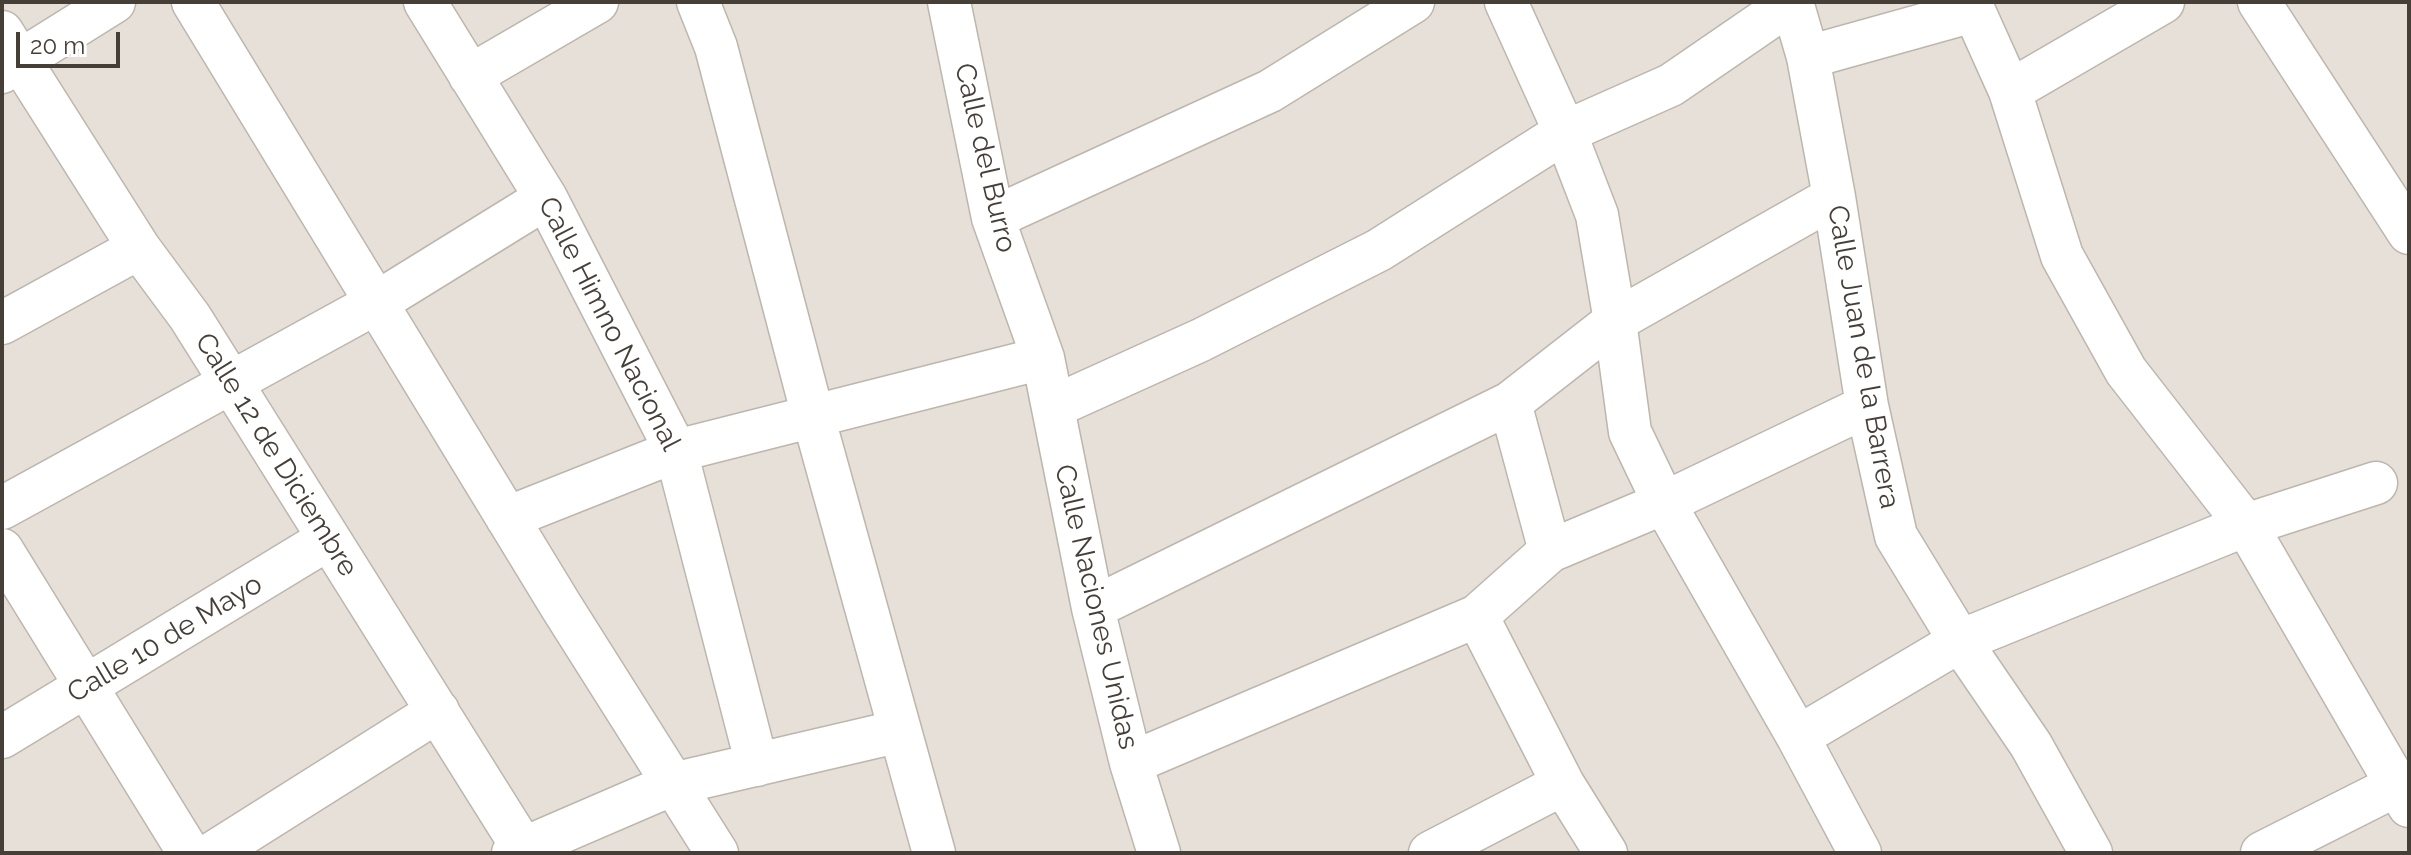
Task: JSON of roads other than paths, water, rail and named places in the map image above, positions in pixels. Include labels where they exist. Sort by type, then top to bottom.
[{"type":"street","points":[[8,55],[114,2]]},
{"type":"street","points":[[193,2],[507,518],[717,853]]},
{"type":"street","name":"Calle Himno Nacional","points":[[425,2],[546,198],[676,451],[757,765]]},
{"type":"street","points":[[470,76],[597,2]]},
{"type":"street","points":[[698,2],[716,47],[813,416],[934,853]]},
{"type":"street","points":[[993,218],[1270,91],[1413,2]]},
{"type":"street","points":[[1506,2],[1565,132],[1597,215],[1630,432],[1664,503],[1798,737],[1860,853]]},
{"type":"street","points":[[1053,407],[1201,340],[1379,250],[1565,132],[1671,85],[1792,2]]},
{"type":"street","name":"Calle Juan de la Barrera","points":[[1792,2],[1808,57],[1867,406],[1896,536],[1960,641],[2031,745],[2091,853]]},
{"type":"street","points":[[2010,91],[2163,2]]},
{"type":"street","points":[[2259,2],[2409,233]]},
{"type":"street","name":"Calle del Burro","points":[[959,6],[993,218],[1043,358]]},
{"type":"street","points":[[1808,57],[1971,6],[2010,91],[2062,256],[2126,371],[2246,525],[2403,795],[2262,853]]},
{"type":"street","name":"Calle 12 de Diciembre","points":[[8,55],[139,248],[190,317],[438,711],[521,851]]},
{"type":"street","points":[[1093,608],[1510,403],[1615,321],[1834,197]]},
{"type":"street","points":[[2,508],[376,303],[546,198]]},
{"type":"street","points":[[2,323],[139,248]]},
{"type":"street","points":[[507,518],[676,451],[1043,358]]},
{"type":"street","name":"Calle Naciones Unidas","points":[[1043,358],[1093,608],[1131,763],[1159,853]]},
{"type":"street","points":[[1510,403],[1550,551]]},
{"type":"street","points":[[1131,763],[1477,616],[1550,551],[1664,503],[1867,406]]},
{"type":"street","points":[[1798,737],[1960,641],[2246,525],[2376,483]]},
{"type":"street","name":"Calle 10 de Mayo","points":[[2,737],[88,688],[328,539]]},
{"type":"street","points":[[2,550],[189,853]]},
{"type":"street","points":[[1477,616],[1563,784],[1606,853]]},
{"type":"street","points":[[213,853],[438,711]]},
{"type":"street","points":[[521,851],[673,784],[900,731]]},
{"type":"street","points":[[1430,853],[1563,784]]}]
